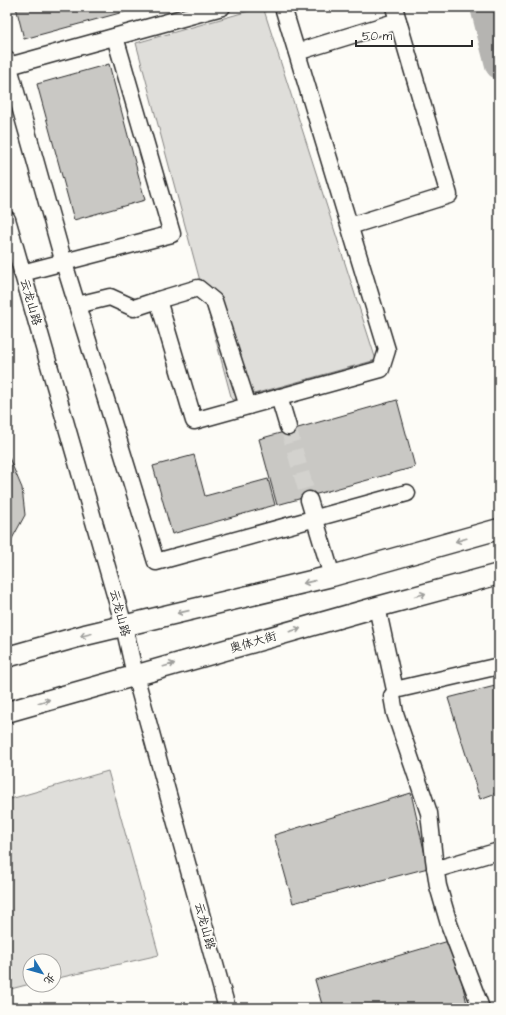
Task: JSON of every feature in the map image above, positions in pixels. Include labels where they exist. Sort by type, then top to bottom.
[{"type":"main road","points":[[7,657],[124,626],[332,576],[499,529]]},
{"type":"main road","name":"奥体大街","points":[[7,712],[499,574]]},
{"type":"street","points":[[222,7],[115,37],[8,63],[64,263],[156,562],[407,492]]},
{"type":"street","points":[[158,300],[194,421],[381,369],[387,350],[283,7]]},
{"type":"street","points":[[297,52],[396,14],[449,195],[350,226]]},
{"type":"street","points":[[22,273],[172,234],[115,37]]},
{"type":"street","name":"云龙山路","points":[[7,219],[124,626],[135,675],[227,1008]]},
{"type":"street","points":[[77,305],[110,297],[134,308],[198,288],[214,302],[248,406]]},
{"type":"street","points":[[279,397],[288,427]]},
{"type":"street","points":[[309,500],[332,576]]},
{"type":"street","points":[[377,607],[396,690],[499,666]]},
{"type":"street","points":[[392,696],[395,712],[429,813],[438,886],[449,924],[481,1008]]},
{"type":"street","points":[[435,868],[444,867],[499,851]]},
{"type":"shaded area","points":[[263,7],[376,360],[232,400],[136,43]]},
{"type":"shaded area","points":[[108,771],[159,955],[62,977],[62,953],[22,953],[22,986],[7,990],[7,800]]},
{"type":"building","points":[[16,7],[142,7],[24,39]]},
{"type":"building","points":[[109,64],[145,200],[74,220],[37,84]]},
{"type":"building","points":[[397,400],[415,467],[277,505],[259,439]]},
{"type":"building","points":[[7,453],[22,488],[25,515],[7,548]]},
{"type":"building","points":[[194,455],[205,496],[268,479],[275,505],[172,534],[153,466]]},
{"type":"building","points":[[499,685],[499,792],[480,799],[448,698]]},
{"type":"building","points":[[411,793],[428,868],[293,903],[274,835]]},
{"type":"building","points":[[452,940],[468,1008],[323,1008],[315,980]]},
{"type":"waterway","points":[[484,7],[499,65]]},
{"type":"tunnel","points":[[288,427],[309,500]]}]
